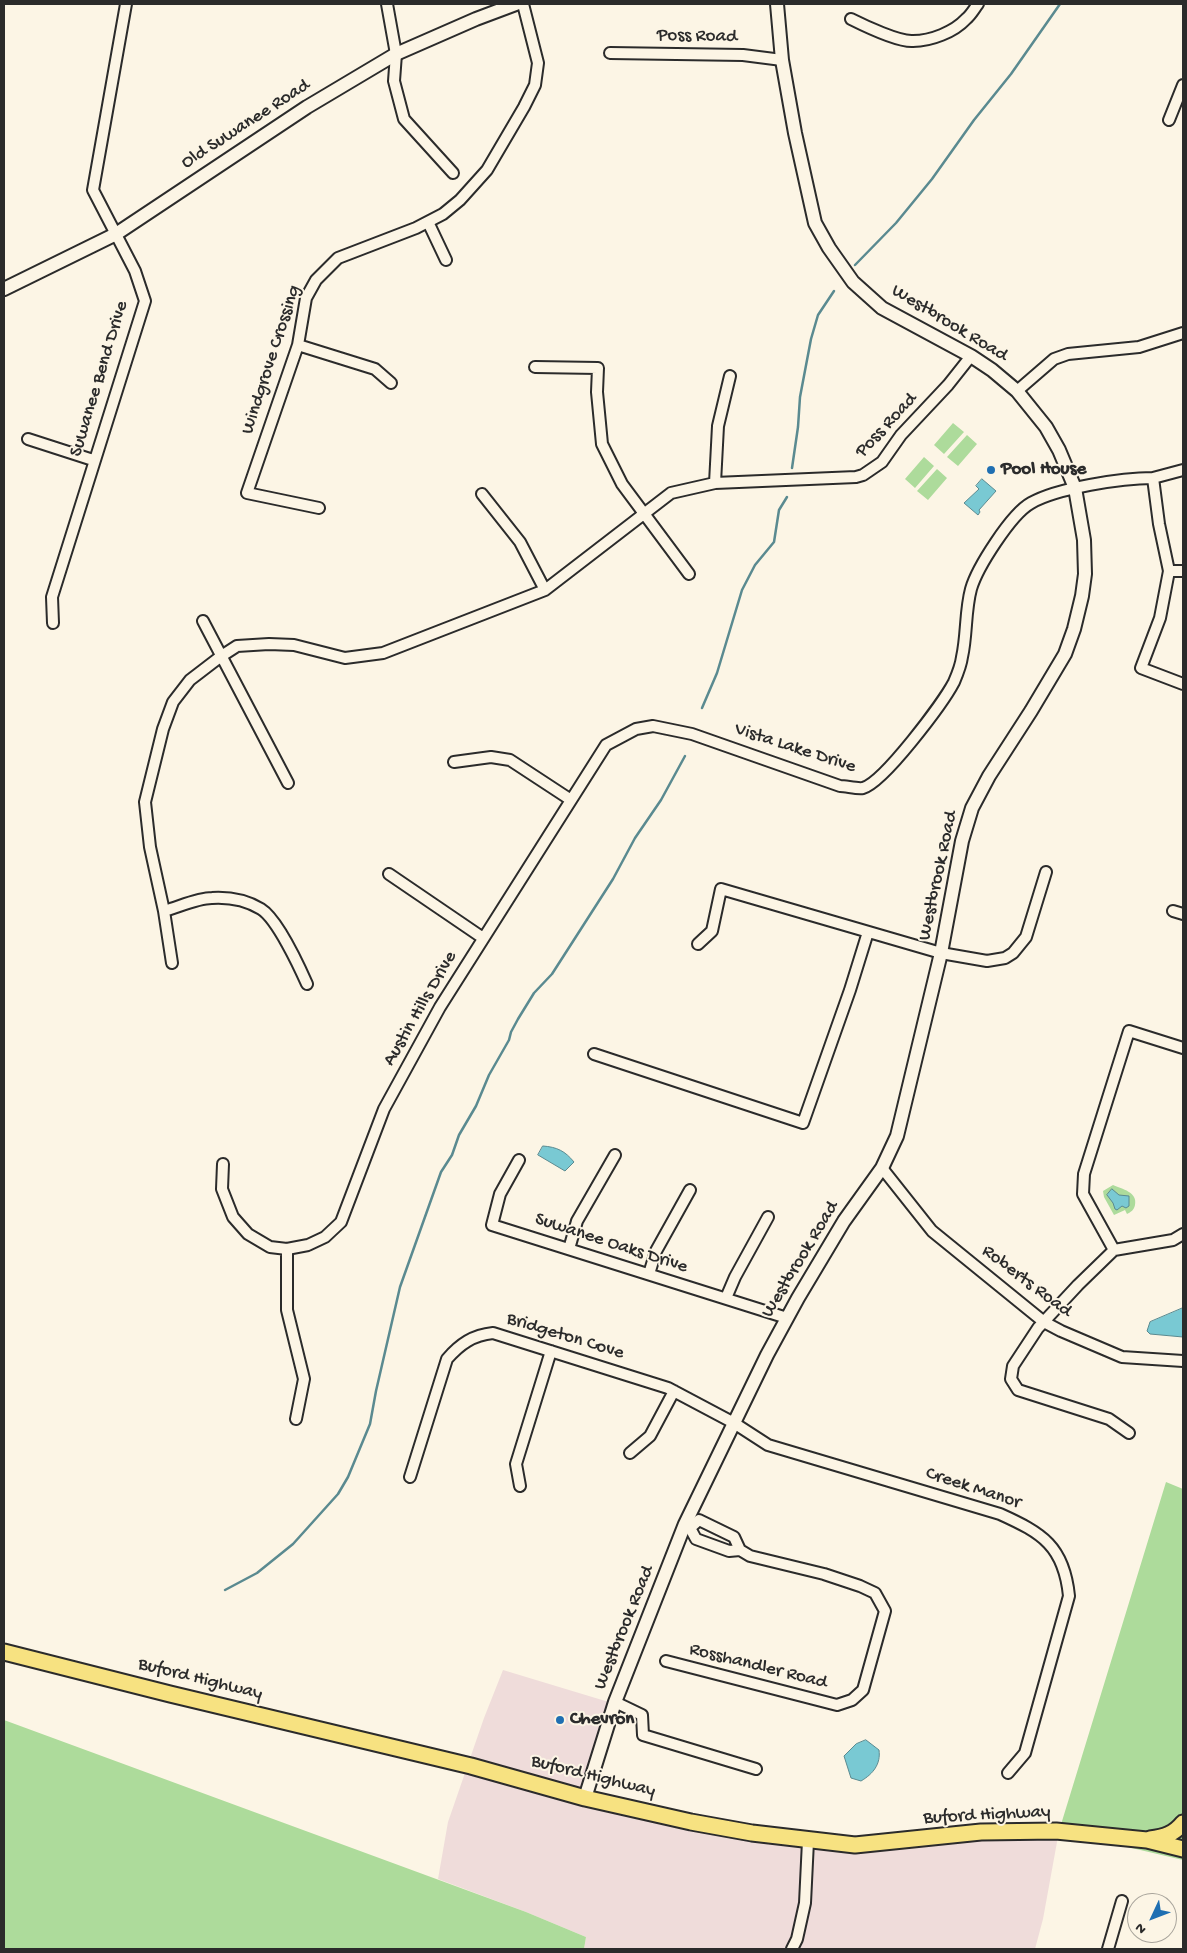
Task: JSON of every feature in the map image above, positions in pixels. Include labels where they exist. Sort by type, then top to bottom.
[{"type":"main road","name":"Buford Highway","points":[[4,1652],[461,1764],[585,1798],[691,1822],[752,1833],[855,1846],[981,1832],[1056,1831],[1147,1840],[1183,1849]]},
{"type":"main road","points":[[1147,1840],[1167,1836],[1175,1832],[1183,1822]]},
{"type":"street","name":"Suwanee Bend Drive","points":[[53,623],[52,597],[93,460],[145,301],[135,271],[93,190],[126,4]]},
{"type":"street","points":[[387,4],[396,54],[394,81],[404,118],[453,173]]},
{"type":"street","name":"Old Suwanee Road","points":[[4,290],[116,234],[307,107],[396,54],[476,19],[516,4]]},
{"type":"street","name":"Windgrove Crossing","points":[[319,508],[247,493],[298,345],[306,298],[316,280],[338,258],[416,228],[443,214],[460,200],[487,170],[535,85],[538,63],[524,4]]},
{"type":"street","name":"Westbrook Road","points":[[585,1798],[615,1702],[688,1526],[734,1424],[787,1318],[844,1221],[882,1168],[897,1136],[941,954],[962,841],[972,808],[989,776],[1065,654],[1074,629],[1085,574],[1084,540],[1075,488],[1059,450],[1046,427],[1017,391],[992,370],[971,356],[882,308],[853,282],[829,248],[815,223],[794,133],[782,60],[777,4]]},
{"type":"street","points":[[851,19],[873,30],[912,42],[950,31],[966,20],[978,4]]},
{"type":"street","name":"Poss Road","points":[[610,52],[743,55],[782,60]]},
{"type":"street","points":[[1169,120],[1183,85]]},
{"type":"street","points":[[428,222],[446,260]]},
{"type":"street","points":[[1017,391],[1054,359],[1068,354],[1140,347],[1183,333]]},
{"type":"street","points":[[298,345],[375,369],[391,383]]},
{"type":"street","name":"Poss Road","points":[[172,963],[164,911],[150,847],[145,802],[163,729],[173,702],[190,680],[220,657],[237,646],[269,644],[294,645],[345,658],[383,653],[545,590],[671,492],[716,483],[856,477],[863,475],[882,462],[901,435],[948,385],[971,356]]},
{"type":"street","points":[[535,367],[598,368],[597,392],[602,444],[622,484],[689,574]]},
{"type":"street","points":[[716,483],[718,426],[730,376]]},
{"type":"street","points":[[28,440],[93,460]]},
{"type":"street","name":"Vista Lake Drive","points":[[689,734],[840,786],[862,788],[884,773],[900,756],[954,683],[962,658],[971,589],[995,544],[1012,521],[1030,503],[1075,488],[1153,478],[1183,470]]},
{"type":"street","points":[[1153,478],[1159,524],[1169,570],[1160,618],[1141,668],[1183,684]]},
{"type":"street","points":[[482,494],[520,542],[545,590]]},
{"type":"street","points":[[1169,570],[1183,571]]},
{"type":"street","points":[[203,621],[220,657],[288,783]]},
{"type":"street","name":"Austin Hills Drive","points":[[223,1164],[222,1189],[232,1217],[248,1234],[270,1247],[287,1249],[308,1245],[325,1237],[341,1222],[384,1109],[440,1007],[606,745],[636,730],[653,726],[689,734]]},
{"type":"street","points":[[454,762],[491,757],[510,760],[571,800]]},
{"type":"street","points":[[698,944],[712,931],[721,889],[941,954],[987,961],[1004,958],[1014,953],[1026,937],[1046,872]]},
{"type":"street","points":[[389,874],[483,938]]},
{"type":"street","points":[[164,911],[210,898],[239,900],[262,910],[276,926],[299,965],[307,984]]},
{"type":"street","points":[[594,1054],[803,1123],[850,990],[868,932]]},
{"type":"street","points":[[1114,1250],[1083,1194],[1084,1174],[1129,1031],[1183,1048]]},
{"type":"street","points":[[569,1249],[578,1221],[615,1154]]},
{"type":"street","name":"Suwanee Oaks Drive","points":[[519,1160],[500,1194],[492,1225],[787,1318]]},
{"type":"street","name":"Roberts Road","points":[[882,1168],[932,1231],[1044,1322],[1122,1357],[1183,1361]]},
{"type":"street","points":[[649,1274],[656,1251],[690,1190]]},
{"type":"street","points":[[726,1298],[735,1277],[768,1217]]},
{"type":"street","points":[[1129,1434],[1109,1419],[1018,1390],[1011,1380],[1013,1366],[1044,1322],[1114,1250],[1173,1240],[1183,1234]]},
{"type":"street","points":[[287,1249],[287,1310],[304,1379],[296,1419]]},
{"type":"street","name":"Bridgeton Cove","points":[[410,1477],[448,1359],[456,1348],[481,1334],[493,1333],[674,1391],[734,1424]]},
{"type":"street","points":[[520,1486],[516,1464],[551,1351]]},
{"type":"street","points":[[630,1453],[650,1436],[674,1391]]},
{"type":"street","name":"Creek Manor","points":[[734,1424],[768,1445],[1000,1514],[1031,1528],[1049,1542],[1061,1562],[1067,1579],[1069,1596],[1025,1753],[1008,1773]]},
{"type":"street","name":"Rosshandler Road","points":[[666,1661],[837,1705],[852,1700],[864,1690],[884,1611],[876,1593],[824,1574],[750,1556],[740,1550],[734,1537],[699,1520],[688,1526],[696,1539],[729,1551],[740,1550]]},
{"type":"street","points":[[615,1702],[642,1715],[643,1736],[756,1769]]},
{"type":"street","points":[[792,1949],[805,1903],[808,1841]]},
{"type":"street","points":[[1108,1949],[1122,1901]]},
{"type":"shaded area","points":[[503,1670],[612,1703],[580,1800],[862,1850],[1059,1831],[1043,1919],[1035,1949],[584,1949],[586,1937],[438,1879],[448,1822],[484,1718]]},
{"type":"green space","points":[[953,423],[964,432],[944,454],[934,445]]},
{"type":"green space","points":[[967,435],[977,444],[958,466],[947,457]]},
{"type":"green space","points":[[924,457],[934,466],[915,488],[905,479]]},
{"type":"green space","points":[[937,469],[947,478],[928,500],[917,491]]},
{"type":"green space","points":[[1113,1185],[1132,1194],[1134,1197],[1135,1207],[1127,1214],[1125,1210],[1114,1215],[1104,1197],[1103,1191]]},
{"type":"green space","points":[[1166,1482],[1183,1489],[1183,1860],[1059,1831]]},
{"type":"green space","points":[[4,1720],[526,1912],[586,1937],[584,1949],[4,1949]]},
{"type":"water","points":[[982,479],[996,491],[979,510],[978,515],[964,503],[979,489],[976,486]]},
{"type":"water","points":[[543,1146],[560,1150],[574,1162],[565,1171],[538,1155]]},
{"type":"water","points":[[1112,1189],[1119,1195],[1129,1196],[1129,1206],[1115,1209],[1107,1195]]},
{"type":"water","points":[[1183,1308],[1183,1337],[1150,1334],[1147,1331],[1150,1322]]},
{"type":"water","points":[[866,1740],[879,1750],[879,1760],[869,1775],[861,1781],[851,1778],[844,1756],[856,1744]]},
{"type":"waterway","points":[[855,265],[896,223],[932,179],[974,120],[1011,74],[1060,4]]},
{"type":"waterway","points":[[792,468],[800,397],[811,339],[818,315],[834,291]]},
{"type":"waterway","points":[[702,708],[717,673],[742,590],[755,565],[774,542],[779,510],[787,497]]},
{"type":"waterway","points":[[225,1590],[257,1573],[293,1544],[338,1494],[348,1477],[370,1424],[400,1287],[441,1172],[452,1155],[459,1135],[476,1106],[489,1075],[509,1040],[518,1019],[534,993],[552,974],[613,879],[635,838],[661,800],[685,756]]},
{"type":"place","name":"Pool House","points":[[991,470]]},
{"type":"place","name":"Chevron","points":[[560,1720]]}]
